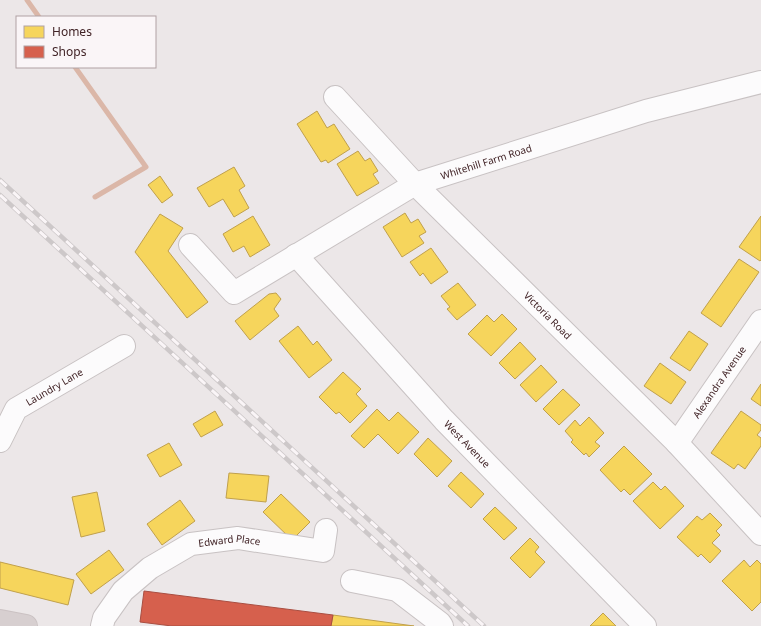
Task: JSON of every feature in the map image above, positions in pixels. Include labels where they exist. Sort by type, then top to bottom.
[{"type":"main road","points":[[0,621],[26,626]]},
{"type":"street","name":"Whitehill Farm Road","points":[[190,245],[234,293],[415,184],[646,112],[761,82]]},
{"type":"street","name":"Victoria Road","points":[[336,97],[415,184],[677,443],[761,534]]},
{"type":"street","name":"West Avenue","points":[[296,255],[444,420],[645,626]]},
{"type":"street","name":"Alexandra Avenue","points":[[677,443],[761,321]]},
{"type":"street","name":"Laundry Lane","points":[[0,441],[16,409],[124,346]]},
{"type":"street","name":"Edward Place","points":[[102,626],[104,618],[123,591],[150,568],[191,544],[238,538],[323,551],[326,530]]},
{"type":"street","points":[[352,581],[397,590],[440,622],[442,626]]},
{"type":"building: Homes","points":[[317,111],[327,128],[334,124],[350,149],[328,163],[326,160],[321,162],[297,124]]},
{"type":"building: Homes","points":[[358,151],[365,161],[370,158],[378,171],[373,174],[379,183],[357,196],[337,164]]},
{"type":"building: Homes","points":[[234,167],[245,186],[239,190],[249,208],[234,217],[223,199],[209,207],[197,188]]},
{"type":"building: Homes","points":[[160,176],[173,195],[162,203],[148,185]]},
{"type":"building: Homes","points":[[405,213],[411,223],[418,219],[426,232],[419,236],[424,243],[402,257],[383,227]]},
{"type":"building: Homes","points":[[160,214],[183,228],[168,251],[208,302],[187,318],[135,252]]},
{"type":"building: Homes","points":[[253,216],[270,245],[250,257],[244,246],[233,252],[223,234]]},
{"type":"building: Homes","points":[[761,216],[761,260],[760,261],[739,247]]},
{"type":"building: Homes","points":[[431,248],[448,272],[431,284],[423,273],[420,276],[410,262]]},
{"type":"building: Homes","points":[[739,259],[759,272],[721,327],[701,313]]},
{"type":"building: Homes","points":[[458,283],[476,305],[457,320],[447,309],[450,307],[441,296]]},
{"type":"building: Homes","points":[[276,293],[281,299],[274,309],[279,316],[250,340],[235,321],[269,294]]},
{"type":"building: Homes","points":[[502,314],[517,329],[491,356],[468,334],[487,315],[494,322]]},
{"type":"building: Homes","points":[[298,326],[313,345],[317,341],[332,360],[309,378],[279,341]]},
{"type":"building: Homes","points":[[689,331],[708,344],[690,371],[670,358]]},
{"type":"building: Homes","points":[[520,342],[536,359],[515,379],[499,363]]},
{"type":"building: Homes","points":[[660,363],[686,382],[671,404],[644,386]]},
{"type":"building: Homes","points":[[541,365],[557,382],[536,402],[520,385]]},
{"type":"building: Homes","points":[[343,372],[361,389],[356,394],[367,406],[350,423],[339,412],[336,414],[319,397]]},
{"type":"building: Homes","points":[[761,384],[761,406],[751,399]]},
{"type":"building: Homes","points":[[563,389],[580,405],[559,425],[543,409]]},
{"type":"building: Homes","points":[[377,409],[389,421],[398,412],[419,432],[398,454],[378,434],[364,448],[351,436]]},
{"type":"building: Homes","points":[[215,411],[223,425],[201,437],[193,424]]},
{"type":"building: Homes","points":[[741,411],[761,425],[761,430],[757,435],[761,438],[761,446],[745,469],[738,464],[734,469],[711,453]]},
{"type":"building: Homes","points":[[589,417],[604,433],[595,442],[600,446],[589,457],[586,453],[584,455],[571,442],[573,440],[565,431],[575,420],[580,426]]},
{"type":"building: Homes","points":[[428,438],[452,461],[437,477],[414,454]]},
{"type":"building: Homes","points":[[169,443],[182,465],[160,477],[147,455]]},
{"type":"building: Homes","points":[[624,446],[652,474],[630,495],[624,489],[621,492],[600,470]]},
{"type":"building: Homes","points":[[461,472],[484,494],[471,508],[448,486]]},
{"type":"building: Homes","points":[[229,473],[269,476],[266,502],[226,498]]},
{"type":"building: Homes","points":[[653,482],[661,490],[665,486],[684,506],[660,529],[633,501]]},
{"type":"building: Homes","points":[[97,492],[105,531],[81,537],[72,497]]},
{"type":"building: Homes","points":[[281,494],[310,522],[292,540],[263,512]]},
{"type":"building: Homes","points":[[180,500],[195,521],[162,545],[147,524]]},
{"type":"building: Homes","points":[[495,507],[517,528],[504,540],[483,519]]},
{"type":"building: Homes","points":[[710,513],[722,525],[716,531],[720,535],[712,543],[721,551],[710,563],[701,554],[698,557],[677,537],[697,516],[702,520]]},
{"type":"building: Homes","points":[[530,538],[539,547],[535,552],[545,562],[530,578],[510,558]]},
{"type":"building: Homes","points":[[109,550],[124,570],[91,594],[76,574]]},
{"type":"building: Homes","points":[[744,560],[750,567],[757,560],[761,564],[761,602],[752,611],[722,581]]},
{"type":"building: Homes","points":[[0,562],[74,580],[68,605],[0,588]]},
{"type":"building: Homes","points":[[603,613],[616,626],[590,626]]},
{"type":"building: Homes","points":[[333,615],[414,626],[331,626]]},
{"type":"building: Shops","points":[[144,591],[333,615],[331,626],[172,626],[140,622]]},
{"type":"waterway","points":[[27,0],[38,16]]},
{"type":"waterway","points":[[76,68],[146,167],[95,197]]},
{"type":"railway","points":[[0,180],[484,626]]},
{"type":"railway","points":[[0,195],[468,626]]}]
